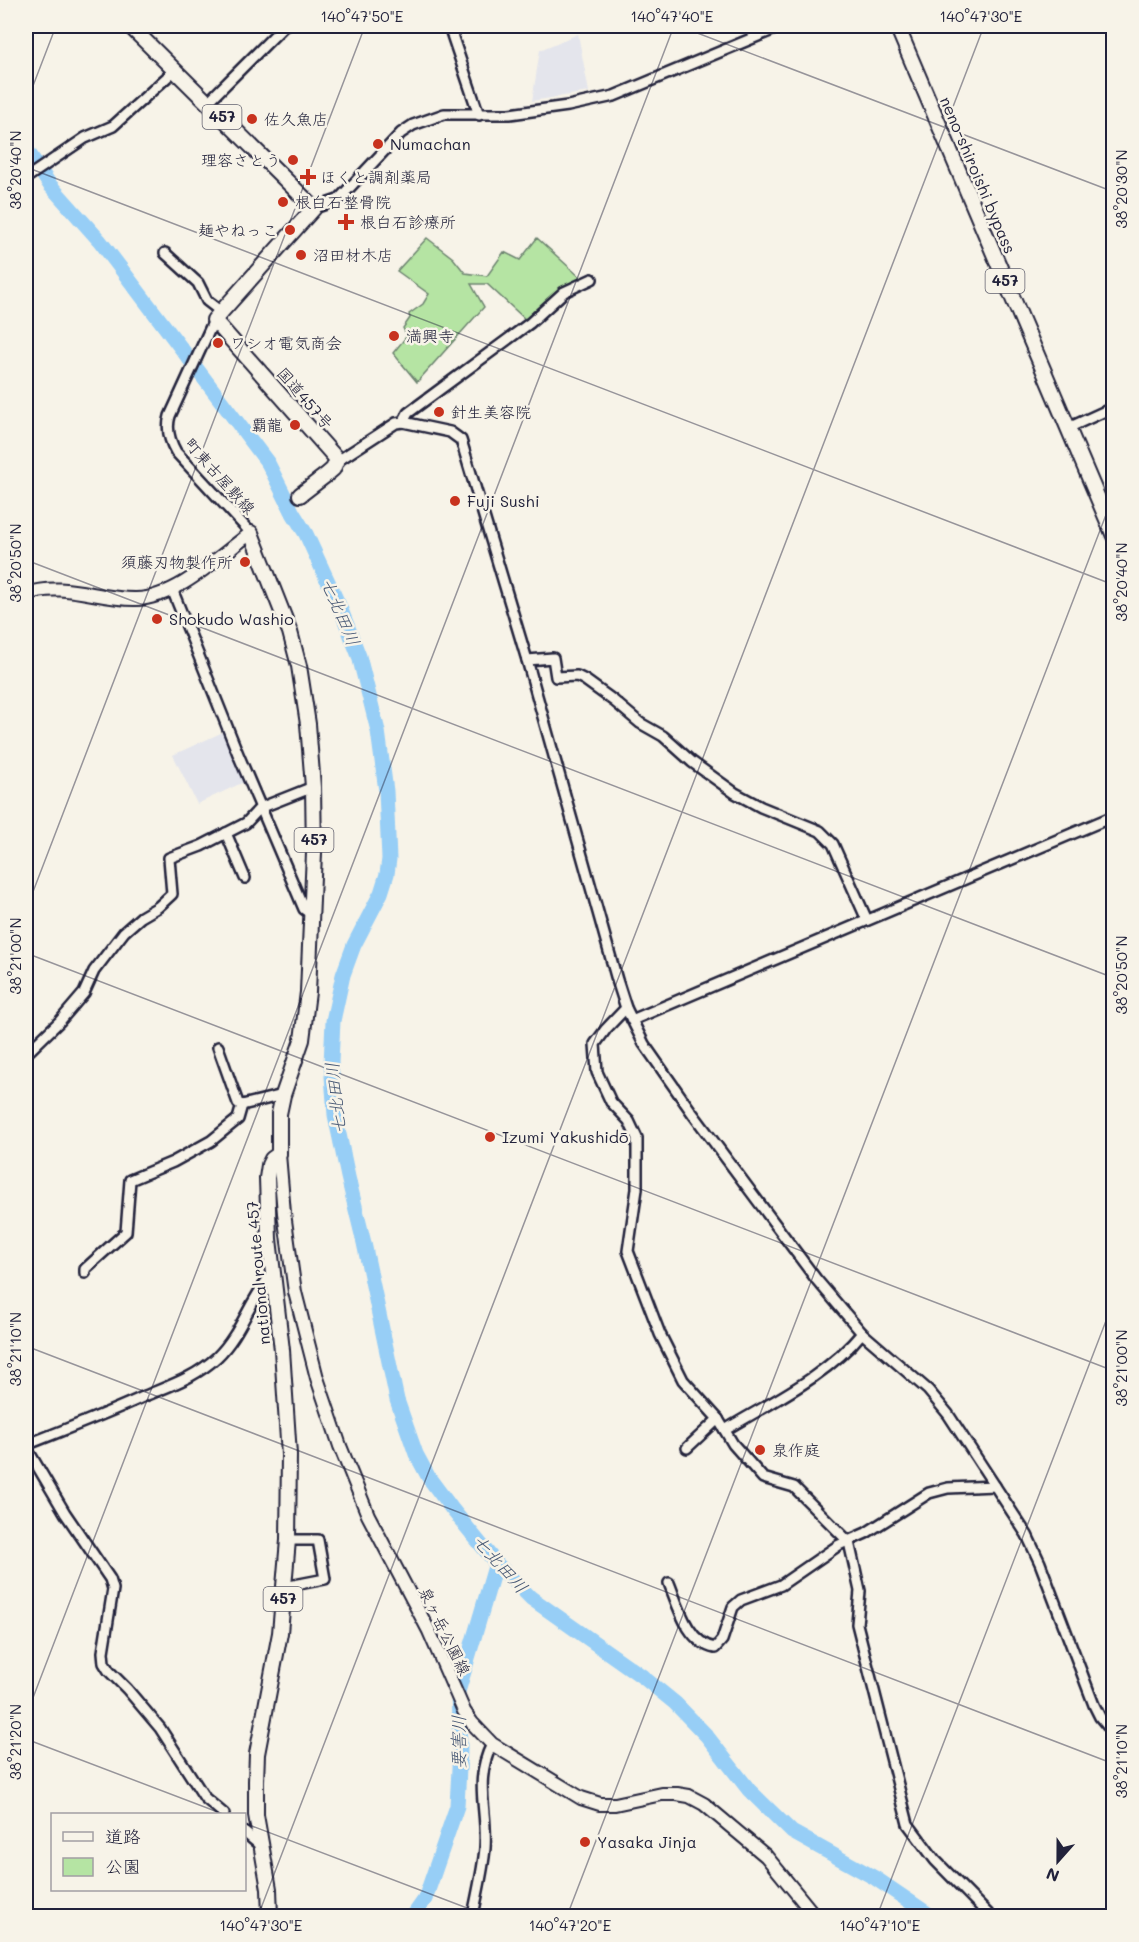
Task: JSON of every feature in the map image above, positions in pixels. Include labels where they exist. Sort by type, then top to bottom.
[{"type":"highway","name":"457","points":[[130,26],[314,208]]},
{"type":"highway","name":"neno-shiroishi bypass","points":[[897,26],[1113,536]]},
{"type":"highway","points":[[217,316],[314,208]]},
{"type":"highway","name":"国道457号","points":[[217,316],[335,457],[336,462]]},
{"type":"highway","points":[[300,495],[326,476],[336,462]]},
{"type":"highway","name":"national route 457","points":[[251,533],[290,632],[299,666],[308,724],[313,787],[314,853],[308,992],[302,1040],[283,1095],[279,1114],[279,1154],[272,1159],[269,1165],[267,1179],[269,1239],[282,1350],[289,1455],[288,1540],[280,1633],[257,1754],[256,1815],[269,1889],[270,1917]]},
{"type":"main road","points":[[26,594],[43,590],[71,589],[123,598],[138,599],[155,596],[172,589],[251,533]]},
{"type":"main road","name":"泉ヶ岳公園線","points":[[279,1154],[284,1213],[295,1292],[317,1378],[340,1446],[368,1515],[429,1631],[464,1711],[472,1723],[492,1744],[580,1798],[600,1804],[615,1804],[662,1794],[677,1794],[689,1796],[704,1804],[766,1856],[815,1917]]},
{"type":"street","points":[[207,103],[284,26]]},
{"type":"street","points":[[449,26],[479,115]]},
{"type":"street","points":[[314,208],[338,200],[401,133],[413,125],[444,114],[510,114],[568,106],[614,96],[782,26]]},
{"type":"street","points":[[26,178],[84,138],[113,126],[175,70]]},
{"type":"street","points":[[165,253],[198,283],[217,316]]},
{"type":"street","points":[[402,422],[408,412],[523,328],[564,292],[592,279]]},
{"type":"street","name":"町東古屋敷線","points":[[217,316],[200,348],[168,422],[172,446],[251,533]]},
{"type":"street","points":[[1068,428],[1113,407]]},
{"type":"street","points":[[336,462],[396,423],[402,422],[450,432],[461,440],[527,660],[565,801],[626,1008],[644,1044],[693,1114],[816,1279],[862,1333],[912,1376],[941,1405],[1027,1535],[1040,1563],[1094,1705],[1113,1734]]},
{"type":"street","points":[[172,589],[260,808],[304,909],[310,914]]},
{"type":"street","points":[[527,660],[553,658],[556,677],[577,676],[585,680],[640,723],[663,736],[692,762],[735,793],[755,804],[820,831],[833,844],[867,920]]},
{"type":"street","points":[[26,1054],[60,1021],[84,993],[94,970],[124,932],[172,894],[169,858],[246,824],[260,808],[313,787]]},
{"type":"street","points":[[632,1020],[1113,816]]},
{"type":"street","points":[[226,833],[245,878]]},
{"type":"street","points":[[626,1008],[606,1029],[596,1044],[597,1072],[611,1102],[629,1122],[637,1138],[637,1189],[628,1251],[660,1334],[683,1380],[718,1419],[733,1444],[763,1478],[794,1486],[849,1542],[860,1591],[857,1624],[908,1824],[935,1860],[990,1917]]},
{"type":"street","points":[[218,1047],[238,1103],[242,1105]]},
{"type":"street","points":[[242,1105],[283,1095]]},
{"type":"street","points":[[85,1273],[85,1269],[126,1232],[130,1180],[172,1162],[211,1141],[238,1119],[242,1105]]},
{"type":"street","points":[[222,1813],[205,1798],[160,1728],[104,1663],[103,1652],[113,1589],[110,1579],[65,1513],[26,1446],[167,1389],[198,1373],[218,1356],[232,1338],[261,1286],[273,1273]]},
{"type":"street","points":[[725,1430],[830,1366],[849,1349],[862,1333]]},
{"type":"street","points":[[687,1448],[718,1419]]},
{"type":"street","points":[[669,1583],[689,1629],[701,1643],[715,1648],[722,1640],[733,1607],[738,1602],[781,1585],[839,1545],[866,1533],[929,1493],[948,1488],[995,1486]]},
{"type":"street","points":[[284,1587],[325,1580],[318,1540],[288,1540]]},
{"type":"street","points":[[473,1917],[485,1846],[481,1772],[492,1744]]},
{"type":"street","points":[[246,1834],[261,1846]]},
{"type":"shaded area","points":[[578,34],[589,92],[532,101],[540,50]]},
{"type":"shaded area","points":[[223,732],[246,781],[197,804],[173,755]]},
{"type":"green space","points":[[427,238],[453,258],[465,273],[487,276],[504,252],[520,260],[537,238],[581,278],[558,291],[526,320],[487,284],[471,284],[484,307],[417,382],[393,353],[407,336],[403,328],[410,318],[409,314],[423,304],[429,294],[397,271]]},
{"type":"waterway","name":"七北田川","points":[[26,149],[50,185],[100,241],[268,463],[306,534],[341,610],[359,656],[378,731],[386,791],[389,859],[381,893],[354,945],[343,975],[333,1021],[331,1063],[335,1115],[348,1177],[397,1400],[416,1454],[429,1478],[452,1509],[496,1563],[531,1598],[643,1677],[675,1703],[706,1735],[749,1790],[792,1832],[875,1878],[931,1916]]},
{"type":"waterway","name":"要害川","points":[[413,1916],[425,1899],[457,1806],[460,1750],[458,1692],[496,1563]]},
{"type":"place","name":"佐久魚店","points":[[252,119]]},
{"type":"place","name":"Numachan","points":[[378,144]]},
{"type":"place","name":"理容さとう","points":[[293,160]]},
{"type":"place","name":"ほくと調剤薬局","points":[[308,177]]},
{"type":"place","name":"根白石整骨院","points":[[283,202]]},
{"type":"place","name":"根白石診療所","points":[[346,222]]},
{"type":"place","name":"麺やねっこ","points":[[290,230]]},
{"type":"place","name":"沼田材木店","points":[[301,255]]},
{"type":"place","name":"満興寺","points":[[394,336]]},
{"type":"place","name":"ワシオ電気商会","points":[[218,343]]},
{"type":"place","name":"針生美容院","points":[[439,412]]},
{"type":"place","name":"覇龍","points":[[295,425]]},
{"type":"place","name":"Fuji Sushi","points":[[455,501]]},
{"type":"place","name":"須藤刃物製作所","points":[[245,562]]},
{"type":"place","name":"Shokudo Washio","points":[[157,619]]},
{"type":"place","name":"Izumi Yakushidō","points":[[490,1137]]},
{"type":"place","name":"泉作庭","points":[[760,1450]]},
{"type":"place","name":"Yasaka Jinja","points":[[585,1842]]}]
